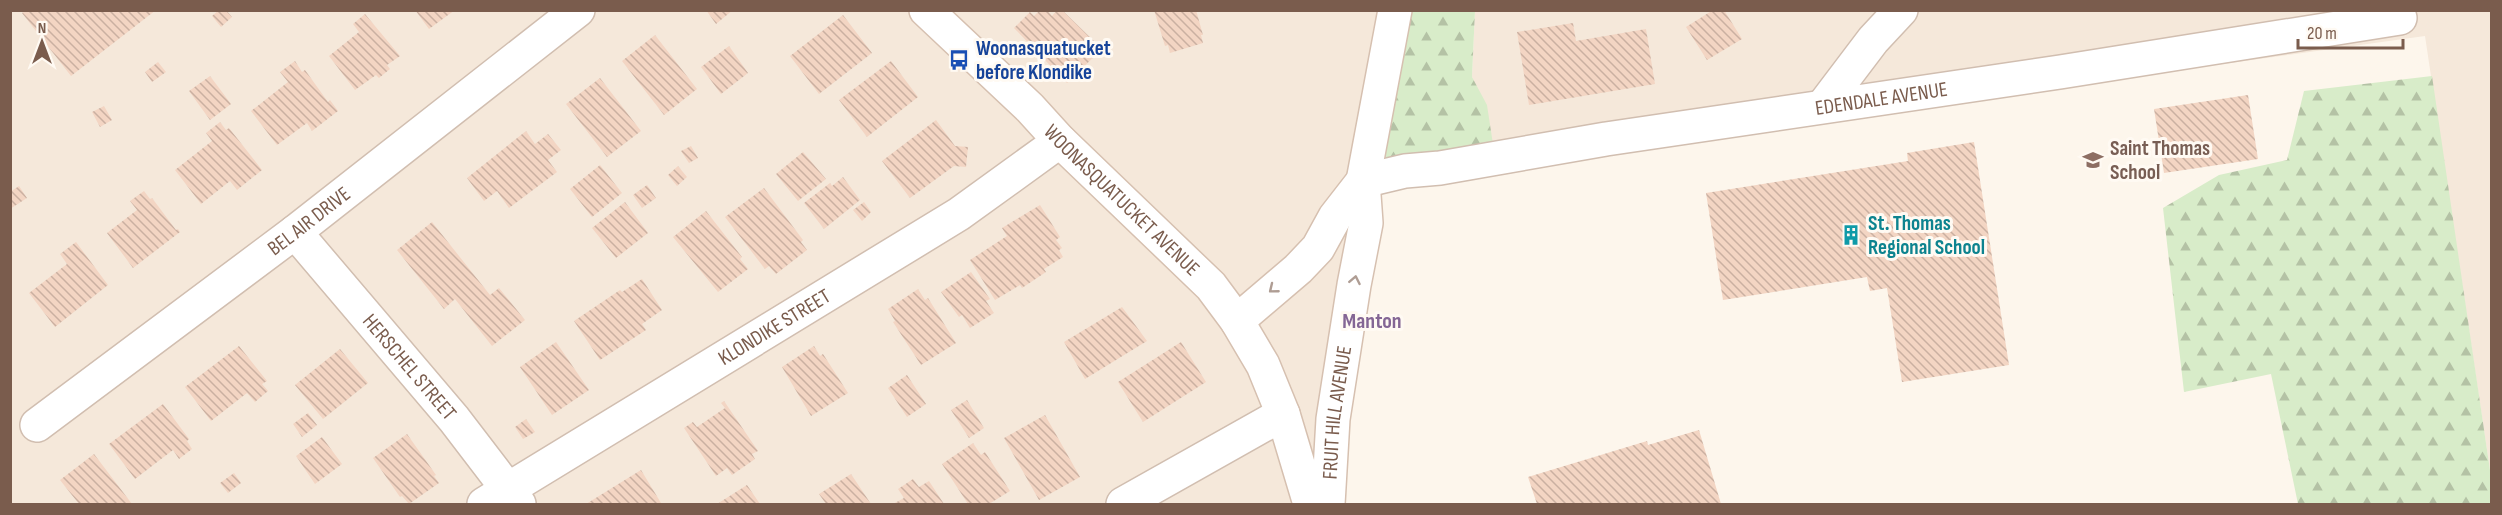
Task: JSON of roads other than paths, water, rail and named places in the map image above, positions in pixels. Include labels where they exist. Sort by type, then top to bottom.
[{"type":"street","name":"BEL AIR DRIVE","points":[[38,425],[295,232],[578,10]]},
{"type":"street","name":"WOONASQUATUCKET AVENUE","points":[[926,10],[1030,108],[1060,141],[1205,280],[1237,321],[1263,365],[1283,414]]},
{"type":"street","name":"FRUIT HILL AVENUE","points":[[1328,504],[1333,419],[1366,224],[1362,181],[1395,10]]},
{"type":"street","points":[[1823,106],[1873,40],[1900,10]]},
{"type":"street","name":"EDENDALE AVENUE","points":[[1362,181],[1405,171],[1440,168],[1606,139],[2071,71],[2400,18]]},
{"type":"street","name":"KLONDIKE STREET","points":[[503,499],[959,214],[1060,141]]},
{"type":"street","name":"FRUIT HILL AVENUE","points":[[1237,321],[1298,269],[1318,248],[1335,216],[1362,181]]},
{"type":"street","name":"HERSCHEL STREET","points":[[295,232],[454,419],[503,499]]},
{"type":"street","name":"FRUIT HILL AVENUE","points":[[1283,414],[1310,504]]},
{"type":"street","points":[[1123,504],[1283,414]]},
{"type":"place","name":"Woonasquatucket before Klondike","points":[[959,60]]},
{"type":"place","name":"Saint Thomas School","points":[[2093,160]]},
{"type":"place","name":"St. Thomas Regional School","points":[[1851,235]]},
{"type":"district","name":"Manton","points":[[1372,320]]}]
